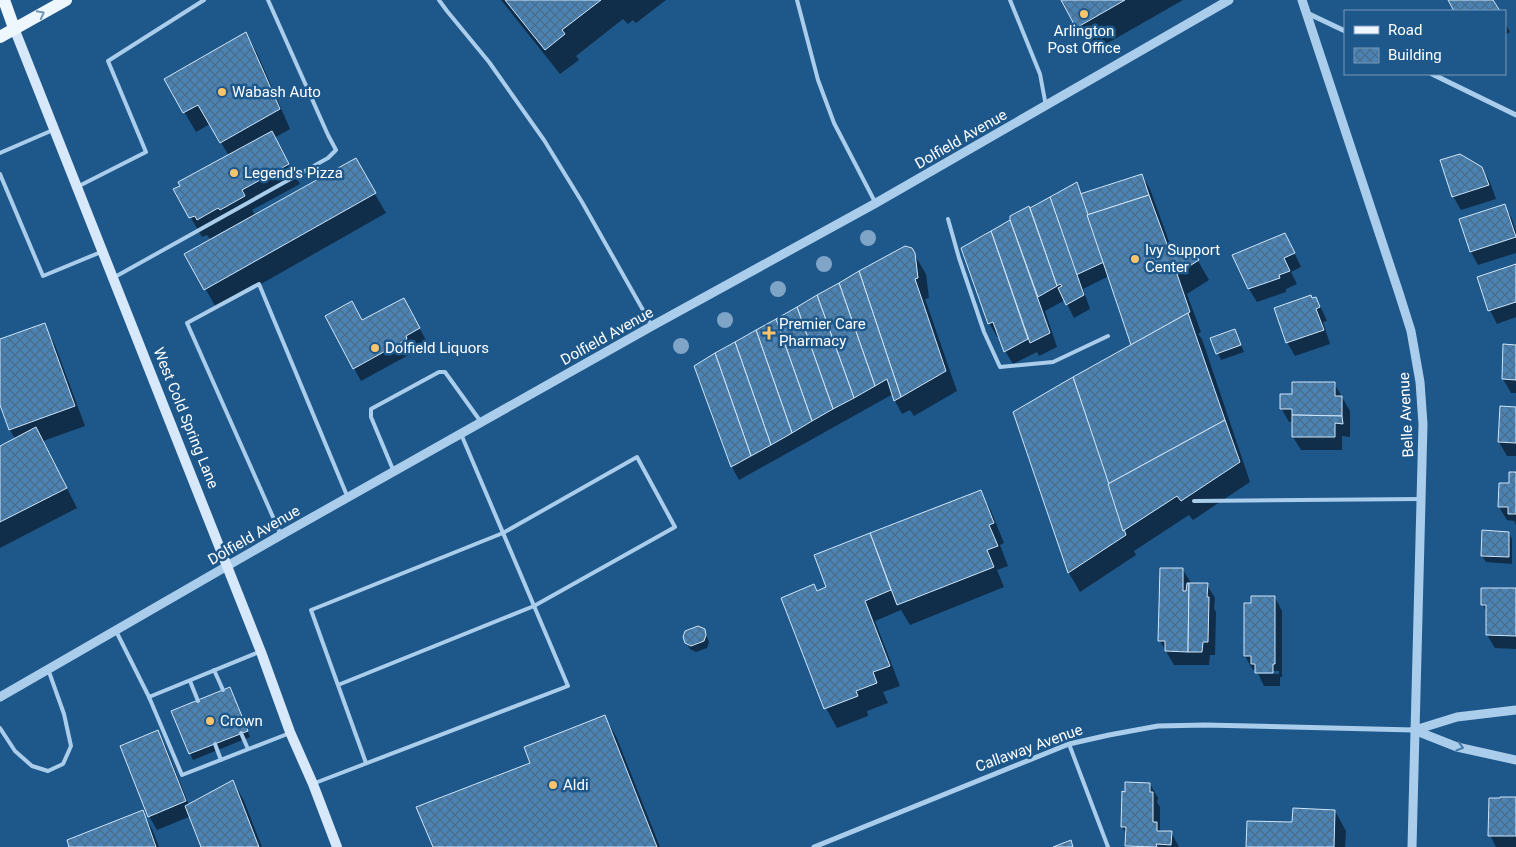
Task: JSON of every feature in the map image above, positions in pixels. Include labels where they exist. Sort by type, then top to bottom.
[{"type":"main road","name":"West Cold Spring Lane","points":[[4,0],[227,566],[290,732],[338,847]]},
{"type":"main road","points":[[0,37],[66,0]]},
{"type":"street","name":"Dolfield Avenue","points":[[0,697],[481,422],[876,203],[1229,0]]},
{"type":"street","name":"Belle Avenue","points":[[1302,0],[1410,331],[1420,382],[1423,424],[1412,847]]},
{"type":"street","points":[[1307,13],[1344,31]]},
{"type":"street","points":[[1434,75],[1516,115]]},
{"type":"street","name":"Callaway Avenue","points":[[814,847],[1069,744],[1109,735],[1158,726],[1215,725],[1414,730],[1457,717],[1516,710]]},
{"type":"street","name":"Callaway Avenue","points":[[1414,730],[1457,747],[1516,760]]},
{"type":"lane","points":[[77,187],[146,152],[108,61],[204,0]]},
{"type":"lane","points":[[113,278],[328,158],[336,150],[268,0]]},
{"type":"lane","points":[[439,0],[489,62],[544,140],[582,202],[652,326]]},
{"type":"lane","points":[[797,0],[818,80],[834,124],[876,203]]},
{"type":"lane","points":[[1010,0],[1040,74],[1046,106]]},
{"type":"lane","points":[[0,153],[55,130]]},
{"type":"lane","points":[[0,174],[43,276],[102,251]]},
{"type":"lane","points":[[948,219],[984,332],[1000,367],[1053,362],[1108,336]]},
{"type":"lane","points":[[280,536],[187,323],[259,284],[348,498]]},
{"type":"lane","points":[[394,472],[371,417],[371,409],[439,372],[445,372],[481,422]]},
{"type":"lane","points":[[313,784],[568,686],[461,434]]},
{"type":"lane","points":[[338,686],[534,606],[675,527],[637,457],[503,533],[311,610],[338,686],[366,763]]},
{"type":"lane","points":[[1194,500],[1421,499]]},
{"type":"lane","points":[[116,631],[150,697],[182,775],[290,732]]},
{"type":"lane","points":[[150,697],[260,652]]},
{"type":"lane","points":[[0,728],[15,751],[32,766],[48,771],[63,764],[70,746],[64,714],[48,669]]},
{"type":"lane","points":[[214,670],[223,690]]},
{"type":"lane","points":[[190,680],[198,702]]},
{"type":"lane","points":[[241,733],[248,749]]},
{"type":"lane","points":[[215,744],[221,760]]},
{"type":"lane","points":[[1069,744],[1108,847]]},
{"type":"building","points":[[505,0],[601,0],[562,30],[565,34],[545,50]]},
{"type":"building","name":"Arlington Post Office","points":[[1061,0],[1125,0],[1076,28]]},
{"type":"building","points":[[1448,0],[1493,0],[1499,10],[1453,10]]},
{"type":"building","name":"Wabash Auto","points":[[246,32],[280,109],[220,143],[198,105],[183,113],[164,79]]},
{"type":"building","name":"Legend's Pizza","points":[[272,131],[289,164],[242,190],[245,196],[220,210],[218,208],[197,220],[195,216],[189,218],[173,189],[180,186],[178,182]]},
{"type":"building","points":[[1460,154],[1482,167],[1489,185],[1452,197],[1440,160]]},
{"type":"building","points":[[356,158],[376,193],[204,290],[184,254]]},
{"type":"building","points":[[1142,174],[1149,195],[1087,215],[1080,194]]},
{"type":"building","points":[[1077,182],[1104,262],[1076,275],[1050,197]]},
{"type":"building","points":[[1149,195],[1168,247],[1175,244],[1195,253],[1199,260],[1177,274],[1190,312],[1131,345],[1087,215]]},
{"type":"building","points":[[1050,197],[1084,295],[1066,305],[1058,288],[1062,286],[1060,284],[1057,286],[1030,208]]},
{"type":"building","points":[[1505,204],[1516,237],[1470,252],[1459,219]]},
{"type":"building","points":[[1029,206],[1057,286],[1038,297],[1010,220],[1010,216]]},
{"type":"building","points":[[1010,220],[1050,333],[1030,343],[991,231]]},
{"type":"building","points":[[991,231],[1028,339],[1004,352],[993,322],[988,324],[961,248]]},
{"type":"building","points":[[1285,233],[1295,253],[1284,258],[1290,271],[1279,275],[1280,278],[1248,289],[1232,255]]},
{"type":"building","points":[[905,246],[912,248],[915,253],[918,278],[915,279],[946,371],[901,397],[859,271]]},
{"type":"building","points":[[1516,264],[1516,302],[1488,311],[1477,277]]},
{"type":"building","points":[[859,271],[901,397],[894,401],[887,379],[875,386],[839,283]]},
{"type":"building","points":[[839,283],[875,386],[854,398],[817,295]]},
{"type":"building","points":[[817,295],[854,398],[833,409],[797,307]]},
{"type":"building","points":[[1311,295],[1312,298],[1316,297],[1320,307],[1316,309],[1324,330],[1286,343],[1274,308]]},
{"type":"building","points":[[404,298],[420,328],[406,336],[407,339],[353,369],[325,316],[352,301],[362,320]]},
{"type":"building","points":[[797,307],[833,409],[812,421],[776,319]]},
{"type":"building","points":[[1188,313],[1225,420],[1108,484],[1073,377]]},
{"type":"building","points":[[776,319],[812,421],[792,433],[756,330]]},
{"type":"building","points":[[45,323],[75,406],[9,430],[0,405],[0,339]]},
{"type":"building","points":[[1235,329],[1241,345],[1216,354],[1210,338]]},
{"type":"building","points":[[756,330],[792,433],[771,445],[735,342]]},
{"type":"building","points":[[735,342],[771,445],[751,456],[715,353]]},
{"type":"building","points":[[1503,344],[1516,345],[1516,380],[1502,379]]},
{"type":"building","points":[[715,353],[751,456],[731,467],[694,366]]},
{"type":"building","points":[[1073,377],[1126,535],[1068,573],[1013,412]]},
{"type":"building","points":[[1292,382],[1335,382],[1335,396],[1342,396],[1342,416],[1292,415],[1292,409],[1280,409],[1280,394],[1292,394]]},
{"type":"building","points":[[1500,406],[1516,407],[1516,443],[1498,442]]},
{"type":"building","points":[[1292,415],[1342,416],[1343,424],[1335,423],[1335,437],[1292,437]]},
{"type":"building","points":[[1225,420],[1240,462],[1181,501],[1177,496],[1123,531],[1108,484]]},
{"type":"building","points":[[36,427],[67,488],[0,522],[0,446]]},
{"type":"building","points":[[1509,472],[1516,472],[1516,514],[1508,514],[1508,507],[1498,507],[1499,483],[1509,483]]},
{"type":"building","points":[[981,490],[994,523],[989,525],[998,546],[987,550],[994,567],[897,605],[870,533]]},
{"type":"building","points":[[1482,530],[1509,532],[1509,557],[1481,556]]},
{"type":"building","points":[[870,533],[891,590],[865,601],[890,666],[873,672],[877,683],[856,691],[858,696],[824,709],[781,598],[814,584],[817,591],[826,587],[814,555]]},
{"type":"building","points":[[1160,568],[1183,568],[1183,591],[1186,591],[1187,583],[1189,583],[1188,652],[1165,651],[1165,641],[1158,641]]},
{"type":"building","points":[[1189,583],[1208,583],[1208,642],[1203,642],[1202,652],[1188,652]]},
{"type":"building","points":[[1481,588],[1516,588],[1516,636],[1486,635],[1486,605],[1481,605]]},
{"type":"building","points":[[1251,596],[1275,596],[1275,664],[1273,664],[1273,673],[1255,673],[1255,664],[1251,664],[1251,656],[1244,656],[1244,603],[1251,603]]},
{"type":"building","points":[[698,626],[705,629],[704,641],[691,646],[685,643],[683,637],[685,631]]},
{"type":"building","name":"Crown","points":[[230,687],[248,731],[189,754],[171,711]]},
{"type":"building","name":"Aldi","points":[[605,715],[657,847],[433,847],[416,807],[530,763],[524,747]]},
{"type":"building","points":[[158,730],[186,801],[148,817],[120,746]]},
{"type":"building","points":[[233,780],[259,847],[201,847],[185,806]]},
{"type":"building","points":[[1125,782],[1150,783],[1150,792],[1153,792],[1153,822],[1157,822],[1157,831],[1172,831],[1171,845],[1156,844],[1157,847],[1125,846],[1126,827],[1121,827],[1122,791],[1125,792]]},
{"type":"building","points":[[1516,797],[1516,836],[1488,836],[1489,798]]},
{"type":"building","points":[[1293,808],[1335,810],[1334,847],[1246,847],[1247,821],[1292,822]]},
{"type":"building","points":[[143,810],[156,847],[69,847],[67,840]]},
{"type":"building","points":[[1071,840],[1073,847],[1053,847]]},
{"type":"place","name":"Arlington Post Office","points":[[1084,14]]},
{"type":"place","name":"Wabash Auto","points":[[222,92]]},
{"type":"place","name":"Legend's Pizza","points":[[234,173]]},
{"type":"place","name":"Ivy Support Center","points":[[1135,259]]},
{"type":"place","name":"Premier Care Pharmacy","points":[[769,333]]},
{"type":"place","name":"Dolfield Liquors","points":[[375,348]]},
{"type":"place","name":"Crown","points":[[210,721]]},
{"type":"place","name":"Aldi","points":[[553,785]]}]
